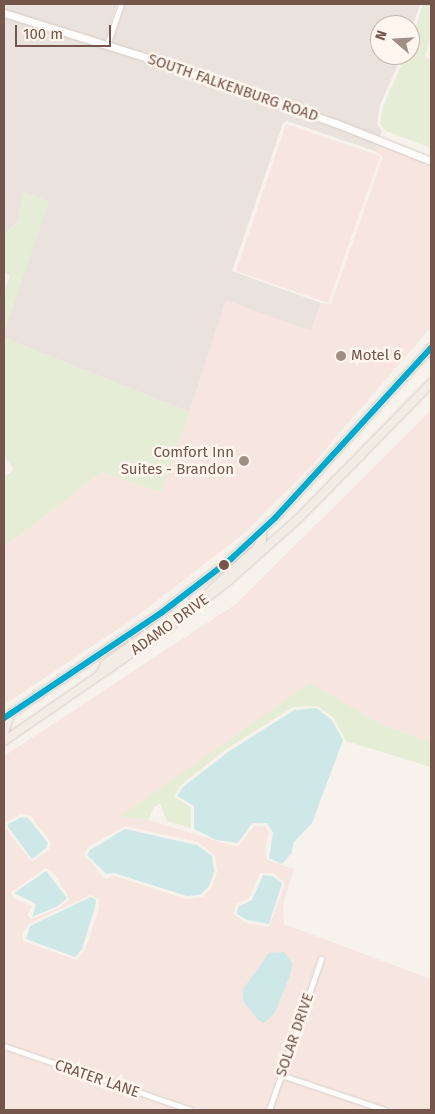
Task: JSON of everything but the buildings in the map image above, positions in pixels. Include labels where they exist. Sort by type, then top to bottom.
[{"type":"main road","points":[[4,733],[7,716],[184,597],[262,530],[431,348]]},
{"type":"main road","name":"ADAMO DRIVE","points":[[4,741],[193,609],[250,563],[324,494],[431,383]]},
{"type":"main road","points":[[193,609],[200,598],[257,548],[262,540],[262,530]]},
{"type":"main road","points":[[99,676],[105,664],[180,610],[186,602],[184,597]]},
{"type":"street","points":[[107,45],[121,4]]},
{"type":"street","name":"SOUTH FALKENBURG ROAD","points":[[4,13],[107,45],[338,124],[431,161]]},
{"type":"street","name":"SOLAR DRIVE","points":[[269,1110],[321,959]]},
{"type":"street","name":"CRATER LANE","points":[[4,1046],[191,1110]]},
{"type":"street","points":[[281,1075],[384,1110]]},
{"type":"shaded area","points":[[4,4],[117,4],[105,41],[4,10]]},
{"type":"shaded area","points":[[125,4],[420,4],[416,15],[370,15],[370,65],[398,65],[380,105],[377,124],[382,131],[380,136],[112,43]]},
{"type":"shaded area","points":[[4,17],[137,58],[378,143],[375,151],[287,121],[283,123],[232,271],[321,303],[311,331],[226,300],[189,412],[4,338],[23,207],[17,223],[4,234]]},
{"type":"shaded area","points":[[286,124],[380,156],[328,303],[236,271]]},
{"type":"shaded area","points":[[378,143],[431,165],[431,327],[314,463],[246,532],[133,619],[4,705],[4,547],[102,472],[161,492],[226,299],[311,331],[321,303],[331,304],[383,157],[375,151]]},
{"type":"shaded area","points":[[431,410],[431,743],[381,724],[310,684],[120,817],[148,820],[238,847],[254,826],[265,826],[269,833],[265,847],[267,860],[294,869],[283,905],[284,924],[431,979],[431,1110],[395,1110],[285,1073],[325,958],[319,955],[265,1110],[202,1110],[4,1043],[4,756],[236,604]],"holes":[[[20,814],[30,815],[51,843],[49,850],[32,862],[6,829],[6,822]],[[125,826],[198,842],[215,856],[217,872],[212,887],[203,897],[186,899],[114,876],[107,879],[103,877],[84,854],[88,847]],[[46,868],[53,872],[70,899],[59,908],[31,919],[27,915],[32,906],[13,898],[11,892]],[[260,873],[273,873],[285,883],[269,927],[246,923],[234,914],[236,904],[249,898]],[[90,895],[99,899],[99,908],[85,950],[76,960],[23,941],[23,933],[29,924]],[[280,952],[291,973],[279,1003],[243,989],[265,962]]]},
{"type":"shaded area","points":[[4,1050],[85,1079],[180,1110],[4,1110]]},
{"type":"shaded area","points":[[283,1079],[374,1110],[273,1110]]},
{"type":"green space","points":[[423,4],[431,4],[431,35],[425,57],[431,60],[431,148],[386,131],[380,124],[383,106],[401,65],[420,65],[420,15]]},
{"type":"green space","points":[[23,191],[49,201],[4,334],[4,292],[10,276],[4,272],[4,234],[17,223]]},
{"type":"green space","points":[[4,338],[189,412],[161,492],[102,472],[4,547],[4,477],[14,470],[4,456]]},
{"type":"green space","points":[[310,683],[381,724],[431,743],[431,767],[346,741],[334,718],[317,706],[293,707],[225,750],[180,786],[174,797],[191,807],[191,828],[167,821],[160,804],[154,807],[148,820],[119,817]]},
{"type":"water","points":[[316,708],[331,719],[343,740],[312,823],[294,842],[291,854],[282,864],[269,858],[273,833],[267,823],[252,823],[238,843],[216,840],[194,829],[194,806],[177,796],[183,787],[228,752],[294,710]]},
{"type":"water","points":[[22,817],[28,818],[48,843],[46,848],[32,859],[8,827],[8,824]]},
{"type":"water","points":[[125,829],[197,845],[212,856],[214,872],[209,886],[200,895],[187,896],[114,873],[106,874],[87,855],[90,850]]},
{"type":"water","points":[[46,871],[67,898],[58,906],[32,917],[36,904],[14,893]]},
{"type":"water","points":[[263,875],[272,876],[282,883],[269,924],[247,920],[237,914],[238,907],[252,900]]},
{"type":"water","points":[[91,897],[96,900],[95,907],[82,949],[75,957],[26,939],[30,926]]},
{"type":"water","points":[[284,952],[292,963],[291,973],[275,1013],[264,1023],[258,1020],[243,1001],[243,989],[269,953]]},
{"type":"transit line","points":[[4,718],[161,613],[231,559],[275,518],[431,348]]},
{"type":"place","name":"Motel 6","points":[[341,356]]},
{"type":"place","name":"Comfort Inn Suites - Brandon","points":[[244,461]]}]
